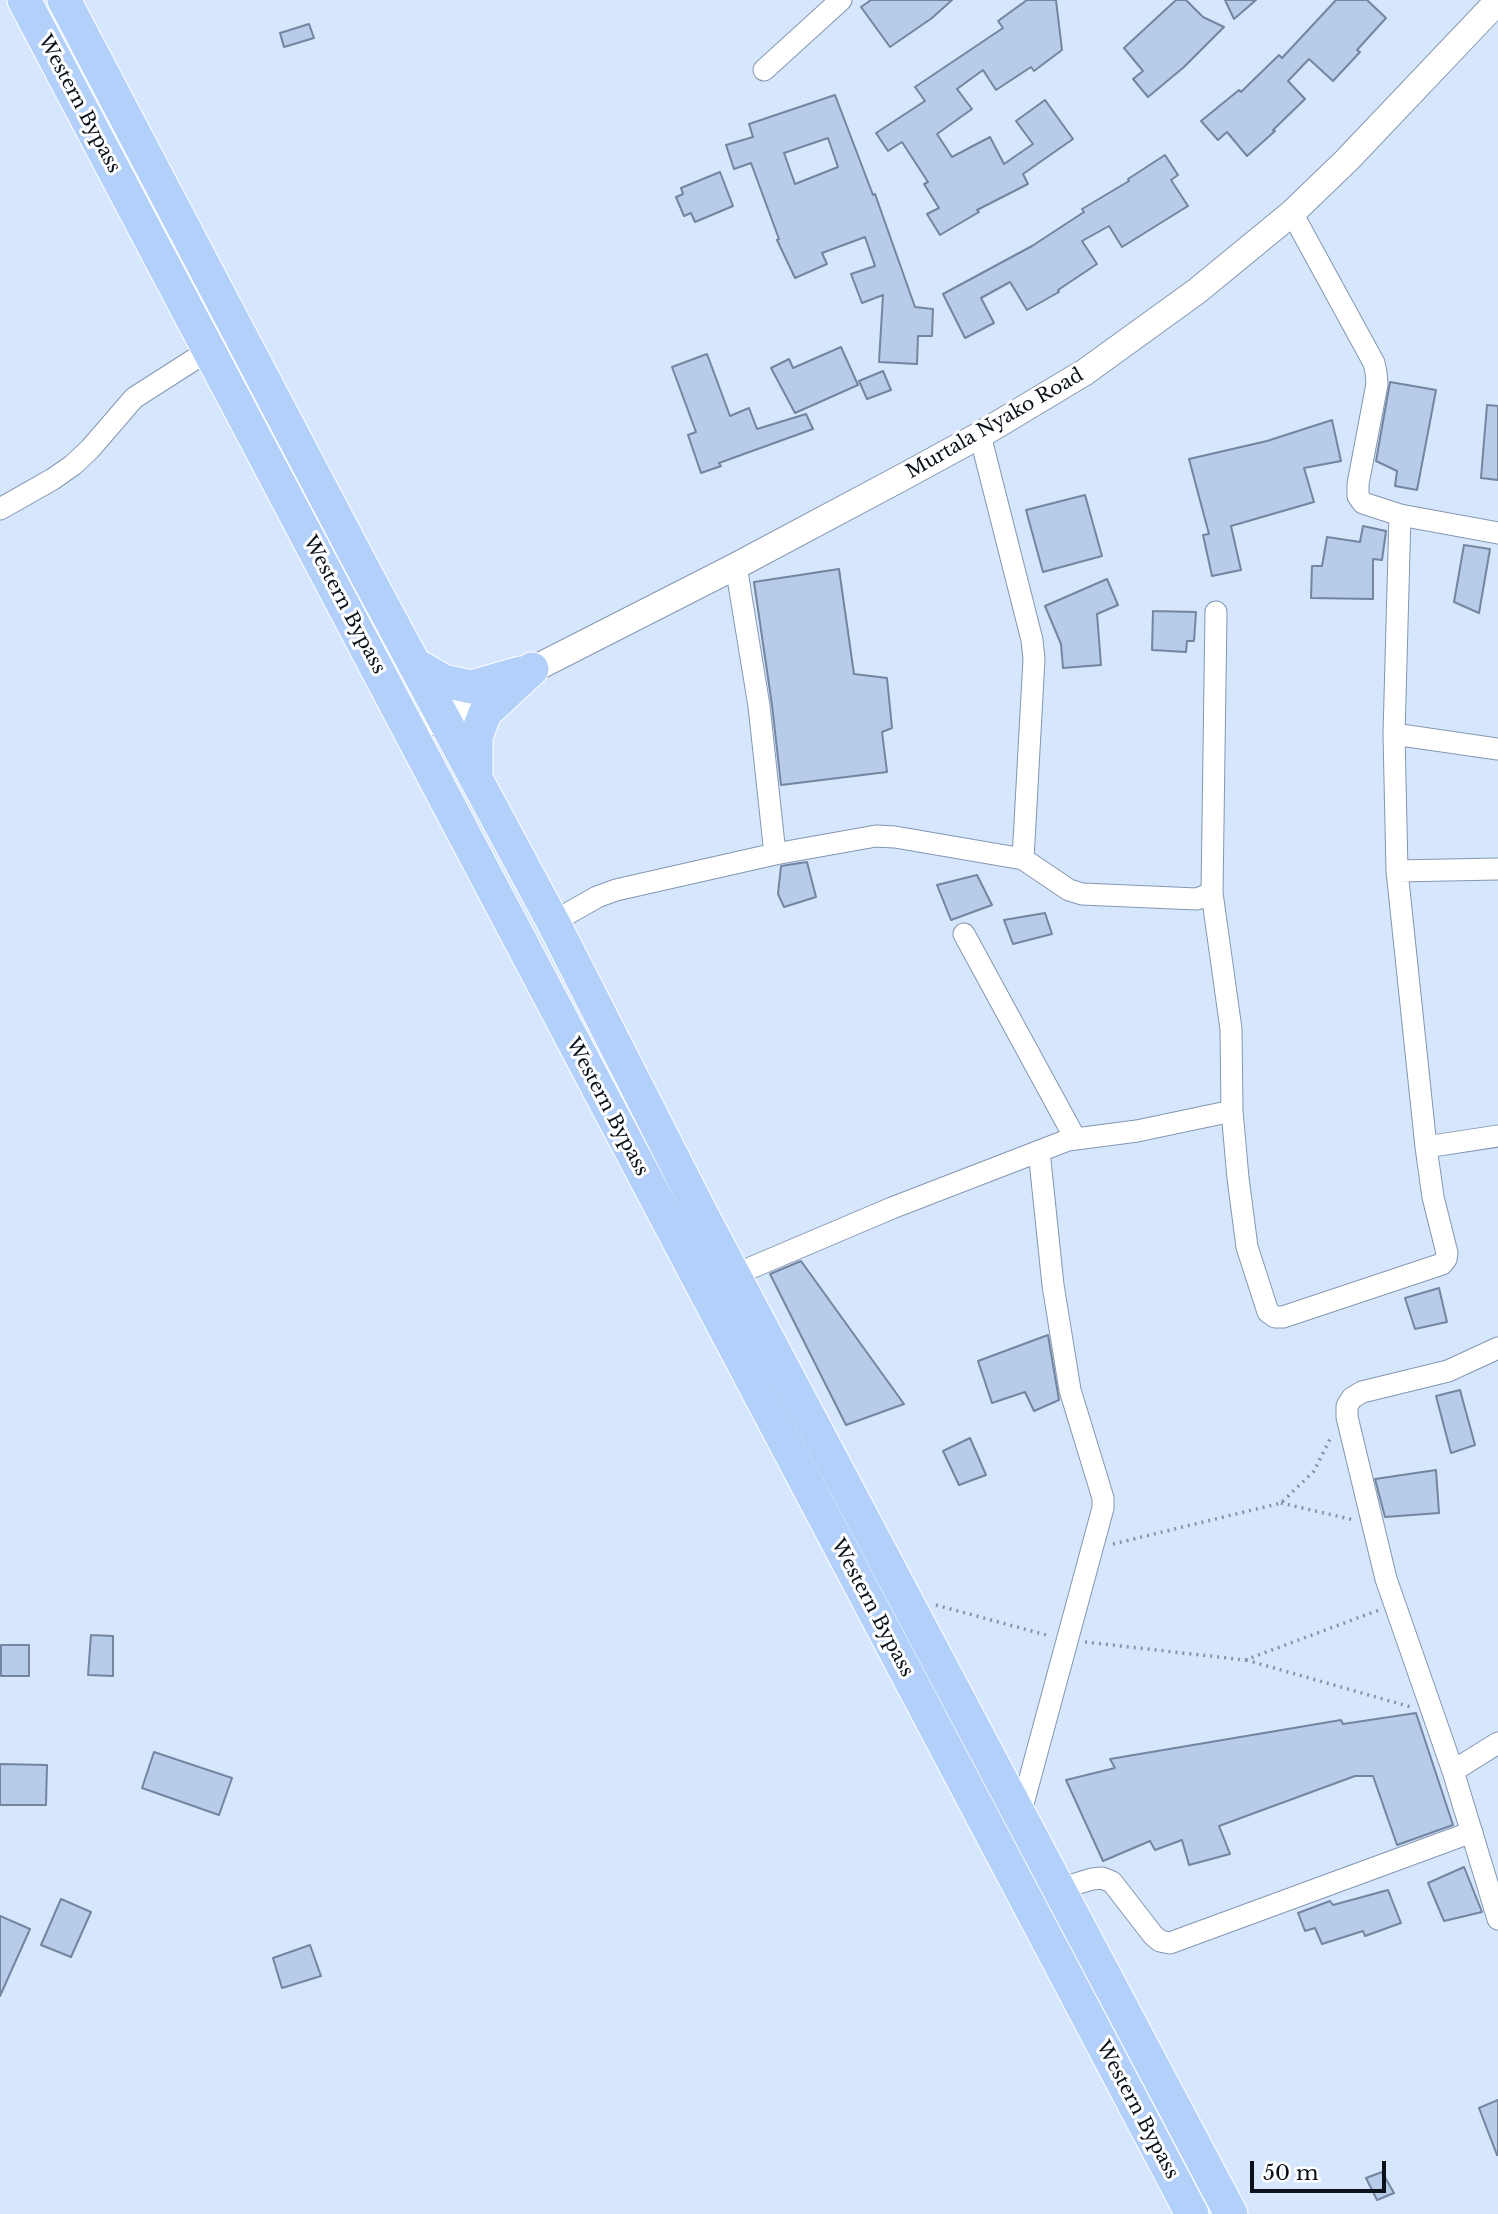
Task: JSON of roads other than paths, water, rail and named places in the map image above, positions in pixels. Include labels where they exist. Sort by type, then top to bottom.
[{"type":"main road","name":"Western Bypass","points":[[24,0],[1192,2214]]},
{"type":"main road","name":"Western Bypass","points":[[64,0],[553,922],[734,1276],[1231,2214]]},
{"type":"main road","points":[[414,664],[444,681],[471,687],[532,669]]},
{"type":"main road","points":[[476,780],[475,752],[480,724],[495,702],[532,669]]},
{"type":"street","points":[[764,70],[841,0]]},
{"type":"street","name":"Murtala Nyako Road","points":[[410,732],[736,566],[980,435],[1085,372],[1198,291],[1292,213],[1347,160],[1498,1]]},
{"type":"street","points":[[1292,213],[1369,354],[1376,372],[1377,384],[1358,496],[1363,503],[1400,515],[1498,533]]},
{"type":"street","points":[[0,509],[73,465],[134,398],[209,350]]},
{"type":"street","points":[[980,435],[1032,640],[1034,659],[1023,859]]},
{"type":"street","points":[[1216,612],[1212,893],[1231,1029],[1232,1111],[1247,1247],[1268,1312],[1275,1317],[1283,1317],[1442,1264],[1447,1253],[1433,1197],[1426,1147],[1397,871],[1394,734],[1400,515]]},
{"type":"street","points":[[736,566],[759,706],[775,854]]},
{"type":"street","points":[[1394,734],[1498,749]]},
{"type":"street","points":[[553,922],[605,893],[775,854],[886,836],[1023,859],[1069,890],[1082,894],[1197,899],[1212,893]]},
{"type":"street","points":[[1397,871],[1498,869]]},
{"type":"street","points":[[964,934],[1075,1138]]},
{"type":"street","points":[[734,1276],[892,1208],[1075,1138],[1137,1131],[1232,1111]]},
{"type":"street","points":[[1426,1147],[1498,1136]]},
{"type":"street","points":[[1020,1815],[1094,1549],[1101,1521],[1102,1498],[1070,1390],[1054,1284],[1039,1151]]},
{"type":"street","points":[[1498,1348],[1448,1371],[1362,1392],[1352,1398],[1347,1417],[1385,1579],[1453,1771],[1498,1919]]},
{"type":"street","points":[[1453,1771],[1498,1743]]},
{"type":"street","points":[[1059,1889],[1091,1879],[1102,1878],[1112,1882],[1153,1935],[1160,1941],[1170,1943],[1472,1832]]}]
